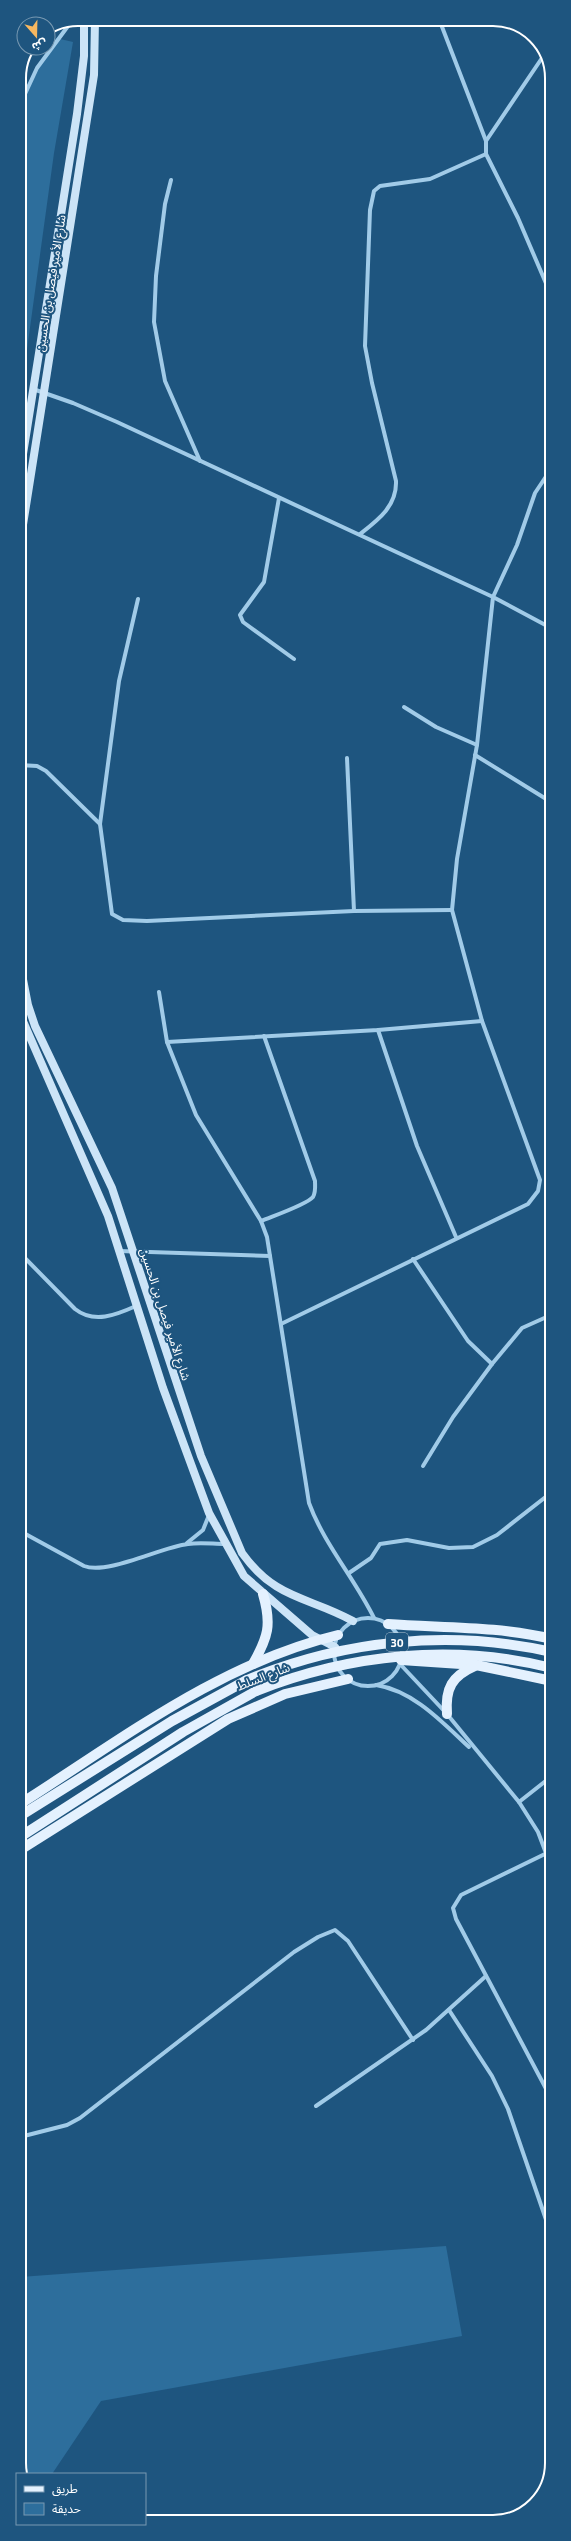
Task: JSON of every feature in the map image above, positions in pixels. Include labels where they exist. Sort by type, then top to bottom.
[{"type":"main road","points":[[252,1664],[268,1634],[268,1609],[263,1594]]},
{"type":"main road","points":[[388,1624],[456,1626],[514,1631],[545,1638]]},
{"type":"main road","points":[[26,1800],[163,1711],[252,1664],[338,1635]]},
{"type":"main road","name":"شارع السلط","points":[[26,1812],[220,1694],[253,1678],[290,1664],[346,1650],[428,1640],[497,1642],[545,1651]]},
{"type":"main road","name":"شارع السلط","points":[[26,1833],[218,1711],[251,1693],[292,1678],[349,1664],[432,1653],[495,1656],[545,1667]]},
{"type":"main road","points":[[400,1662],[476,1665],[545,1680]]},
{"type":"main road","points":[[447,1714],[447,1694],[452,1680],[460,1673],[476,1665]]},
{"type":"main road","points":[[26,1846],[228,1719],[285,1694],[348,1679]]},
{"type":"street","name":"شارع الأمير فيصل بن الحسين","points":[[26,434],[77,114],[84,56],[84,26]]},
{"type":"street","name":"شارع الأمير فيصل بن الحسين","points":[[26,508],[94,75],[95,26]]},
{"type":"street","points":[[442,26],[486,141],[486,154],[521,225],[545,280]]},
{"type":"street","points":[[26,93],[38,68],[67,27]]},
{"type":"street","points":[[486,141],[541,59]]},
{"type":"street","points":[[360,534],[384,514],[393,501],[396,492],[396,481],[372,383],[365,346],[367,274],[373,196],[380,186],[430,179],[486,154]]},
{"type":"street","points":[[171,180],[165,204],[156,276],[154,322],[165,381],[200,461]]},
{"type":"street","points":[[33,389],[92,411],[360,534],[494,597],[545,625]]},
{"type":"street","points":[[281,1324],[528,1204],[534,1198],[540,1185],[482,1021],[452,910],[457,859],[476,755],[494,597],[514,552],[535,493],[545,479]]},
{"type":"street","points":[[279,498],[264,582],[240,615],[243,622],[294,659]]},
{"type":"street","points":[[138,599],[120,681],[100,824],[111,910],[117,917],[123,920],[147,921],[354,911],[452,910]]},
{"type":"street","points":[[404,707],[436,727],[477,745]]},
{"type":"street","points":[[476,755],[545,798]]},
{"type":"street","points":[[347,758],[354,911]]},
{"type":"street","points":[[26,765],[37,766],[46,771],[100,824]]},
{"type":"street","points":[[159,992],[167,1042],[201,1125],[261,1221],[270,1256],[309,1503],[320,1527],[350,1573],[374,1618]]},
{"type":"street","name":"شارع الأمير فيصل بن الحسين","points":[[26,995],[35,1026],[112,1188],[135,1253],[201,1456],[242,1553],[252,1567],[281,1591],[353,1621]]},
{"type":"street","points":[[167,1042],[378,1030],[482,1021]]},
{"type":"street","name":"شارع الأمير فيصل بن الحسين","points":[[26,1030],[86,1163],[108,1216],[163,1388],[209,1513],[244,1576],[263,1594],[320,1640],[335,1647]]},
{"type":"street","points":[[378,1030],[417,1146],[456,1238]]},
{"type":"street","points":[[261,1221],[313,1197],[316,1190],[264,1036]]},
{"type":"street","points":[[119,1251],[135,1253],[270,1256]]},
{"type":"street","points":[[26,1258],[75,1309],[85,1316],[112,1316],[137,1306]]},
{"type":"street","points":[[413,1259],[468,1341],[492,1364]]},
{"type":"street","points":[[423,1466],[453,1417],[492,1364],[522,1328],[545,1318]]},
{"type":"street","points":[[350,1573],[367,1561],[380,1544],[407,1540],[449,1548],[474,1547],[497,1535],[545,1497]]},
{"type":"street","points":[[187,1544],[203,1530],[209,1513]]},
{"type":"street","points":[[26,1534],[84,1566],[92,1568],[114,1564],[187,1544],[225,1544]]},
{"type":"street","points":[[374,1685],[387,1680],[400,1662],[401,1642],[388,1624],[374,1618],[353,1621],[338,1635],[335,1647],[336,1662],[348,1679],[360,1684],[388,1688],[412,1698],[477,1754]]},
{"type":"street","points":[[400,1662],[447,1714],[477,1754],[519,1802],[538,1832],[545,1848]]},
{"type":"street","points":[[519,1802],[545,1782]]},
{"type":"street","points":[[545,1854],[461,1895],[455,1901],[454,1908],[456,1919],[545,2087]]},
{"type":"street","points":[[26,2136],[67,2125],[90,2112],[294,1952],[318,1937],[335,1930],[348,1941],[414,2040]]},
{"type":"street","points":[[316,2106],[414,2040],[450,2010],[486,1976]]},
{"type":"street","points":[[450,2010],[492,2076],[508,2109],[545,2217]]},
{"type":"green space","points":[[56,38],[73,42],[54,153],[26,357],[26,87],[45,56],[56,56]]},
{"type":"green space","points":[[446,2246],[462,2336],[101,2401],[53,2473],[27,2473],[26,2277]]}]
